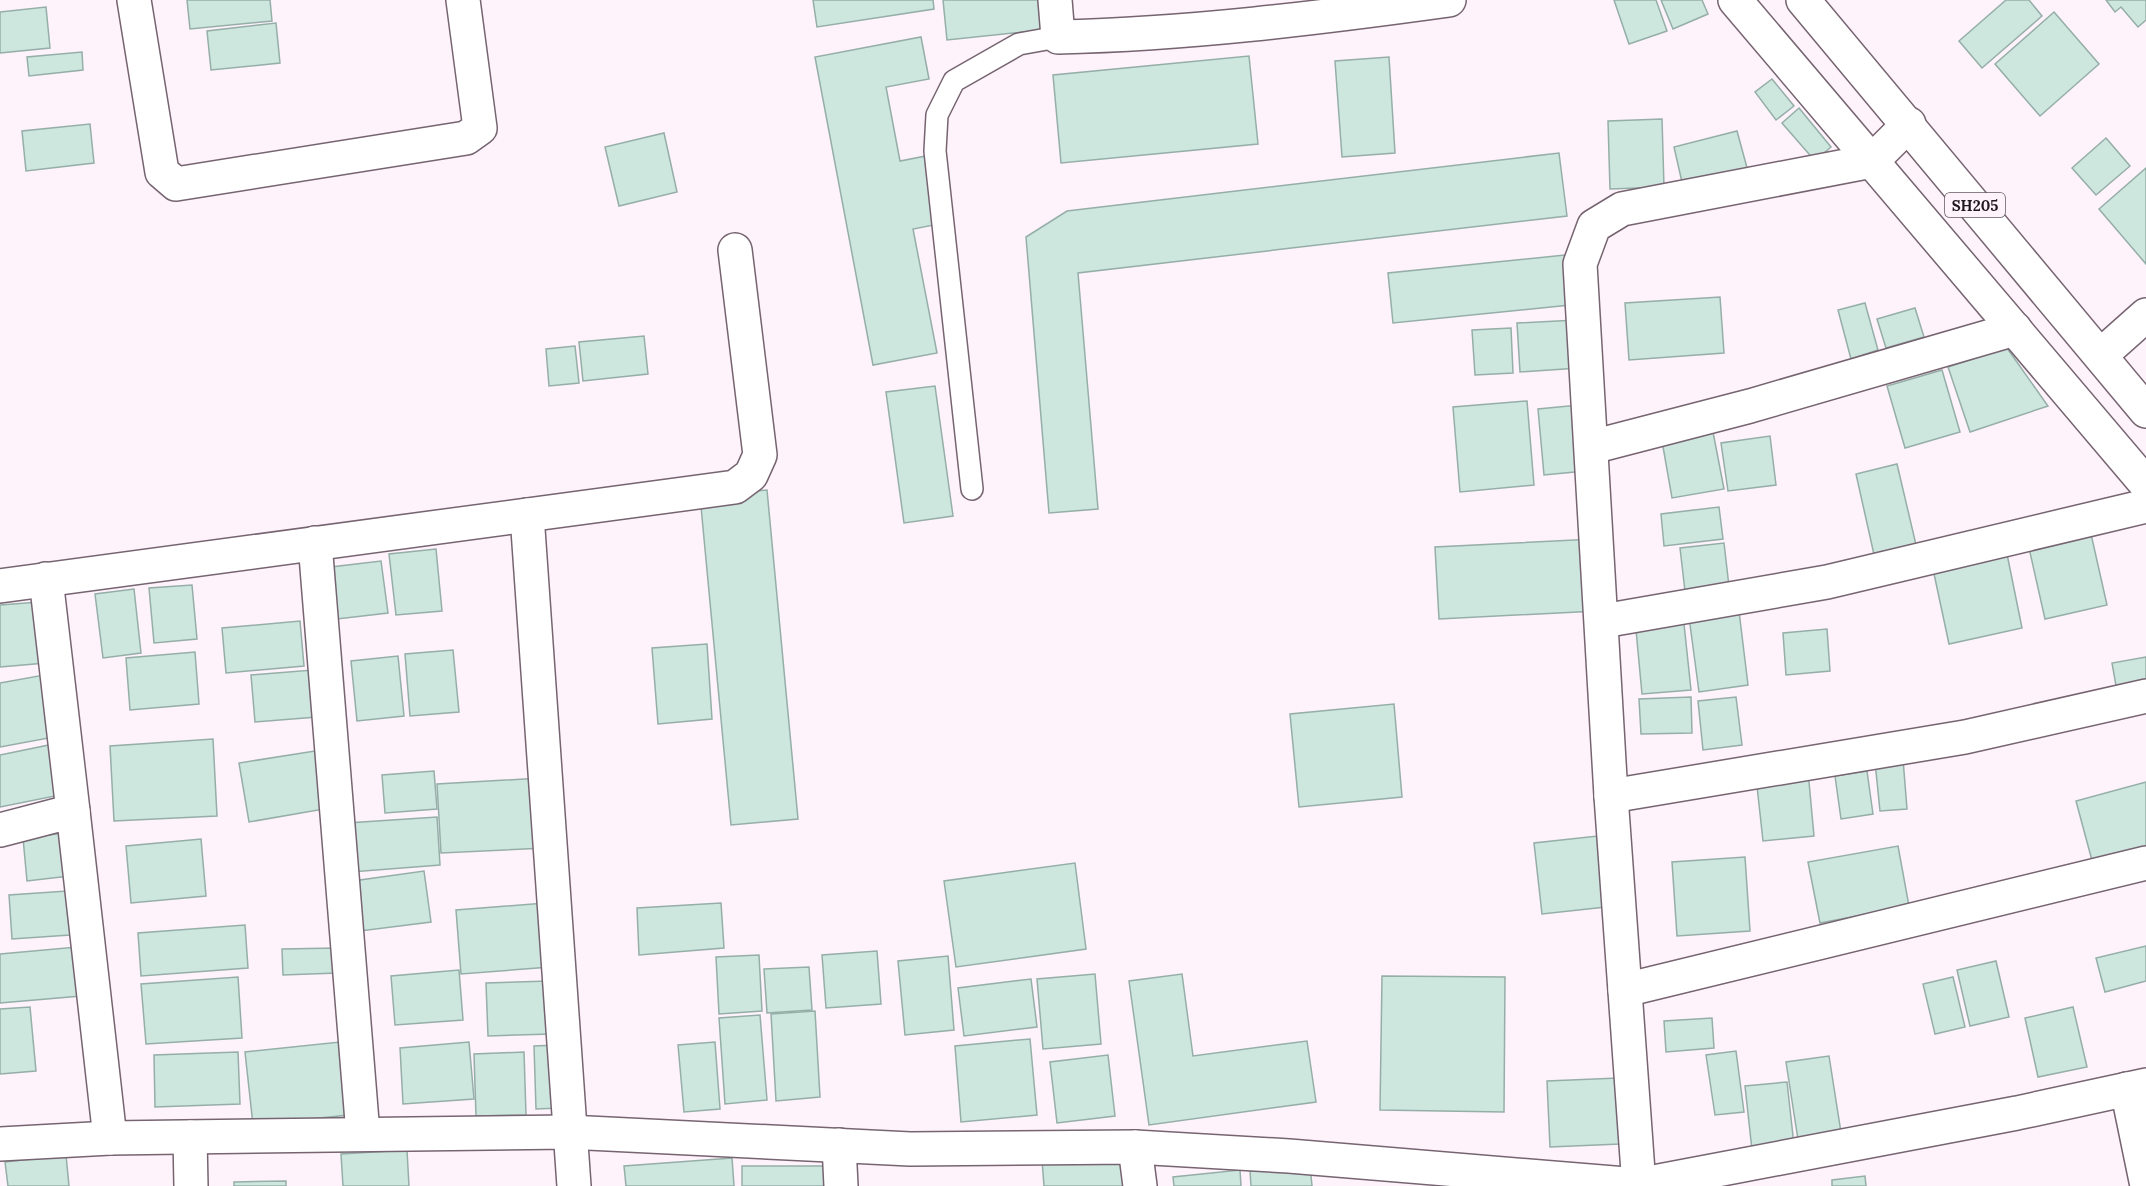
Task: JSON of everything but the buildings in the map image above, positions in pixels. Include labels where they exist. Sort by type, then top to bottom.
[{"type":"street","points":[[134,0],[162,172],[176,184],[466,138],[480,128],[464,0]]},
{"type":"street","points":[[1055,0],[1058,37],[1239,25],[1343,15],[1449,0]]},
{"type":"street","points":[[1735,0],[2146,484]]},
{"type":"street","name":"SH205","points":[[1803,0],[1909,124],[2146,411]]},
{"type":"street","points":[[1639,1185],[1611,796],[1603,621],[1581,264],[1594,226],[1622,209],[1872,160],[1909,124]]},
{"type":"street","points":[[0,586],[735,487],[752,475],[760,455],[735,250]]},
{"type":"street","points":[[2101,355],[2146,315]]},
{"type":"street","points":[[1592,447],[1750,406],[2015,329]]},
{"type":"street","points":[[1603,621],[1827,582],[2146,506]]},
{"type":"street","points":[[527,515],[573,1186]]},
{"type":"street","points":[[315,543],[363,1134]]},
{"type":"street","points":[[46,579],[110,1138]]},
{"type":"street","points":[[1611,796],[1965,736],[2146,696]]},
{"type":"street","points":[[0,830],[73,811]]},
{"type":"street","points":[[1625,990],[2146,863]]},
{"type":"street","points":[[0,1144],[110,1138],[568,1132],[910,1149],[1135,1148],[1289,1155],[1639,1185],[2137,1087],[2146,1181]]},
{"type":"street","points":[[189,1137],[191,1186]]},
{"type":"street","points":[[839,1145],[841,1186]]},
{"type":"street","points":[[1135,1148],[1140,1186]]},
{"type":"lane","points":[[972,489],[935,151],[937,115],[954,81],[1019,44],[1058,37]]}]
